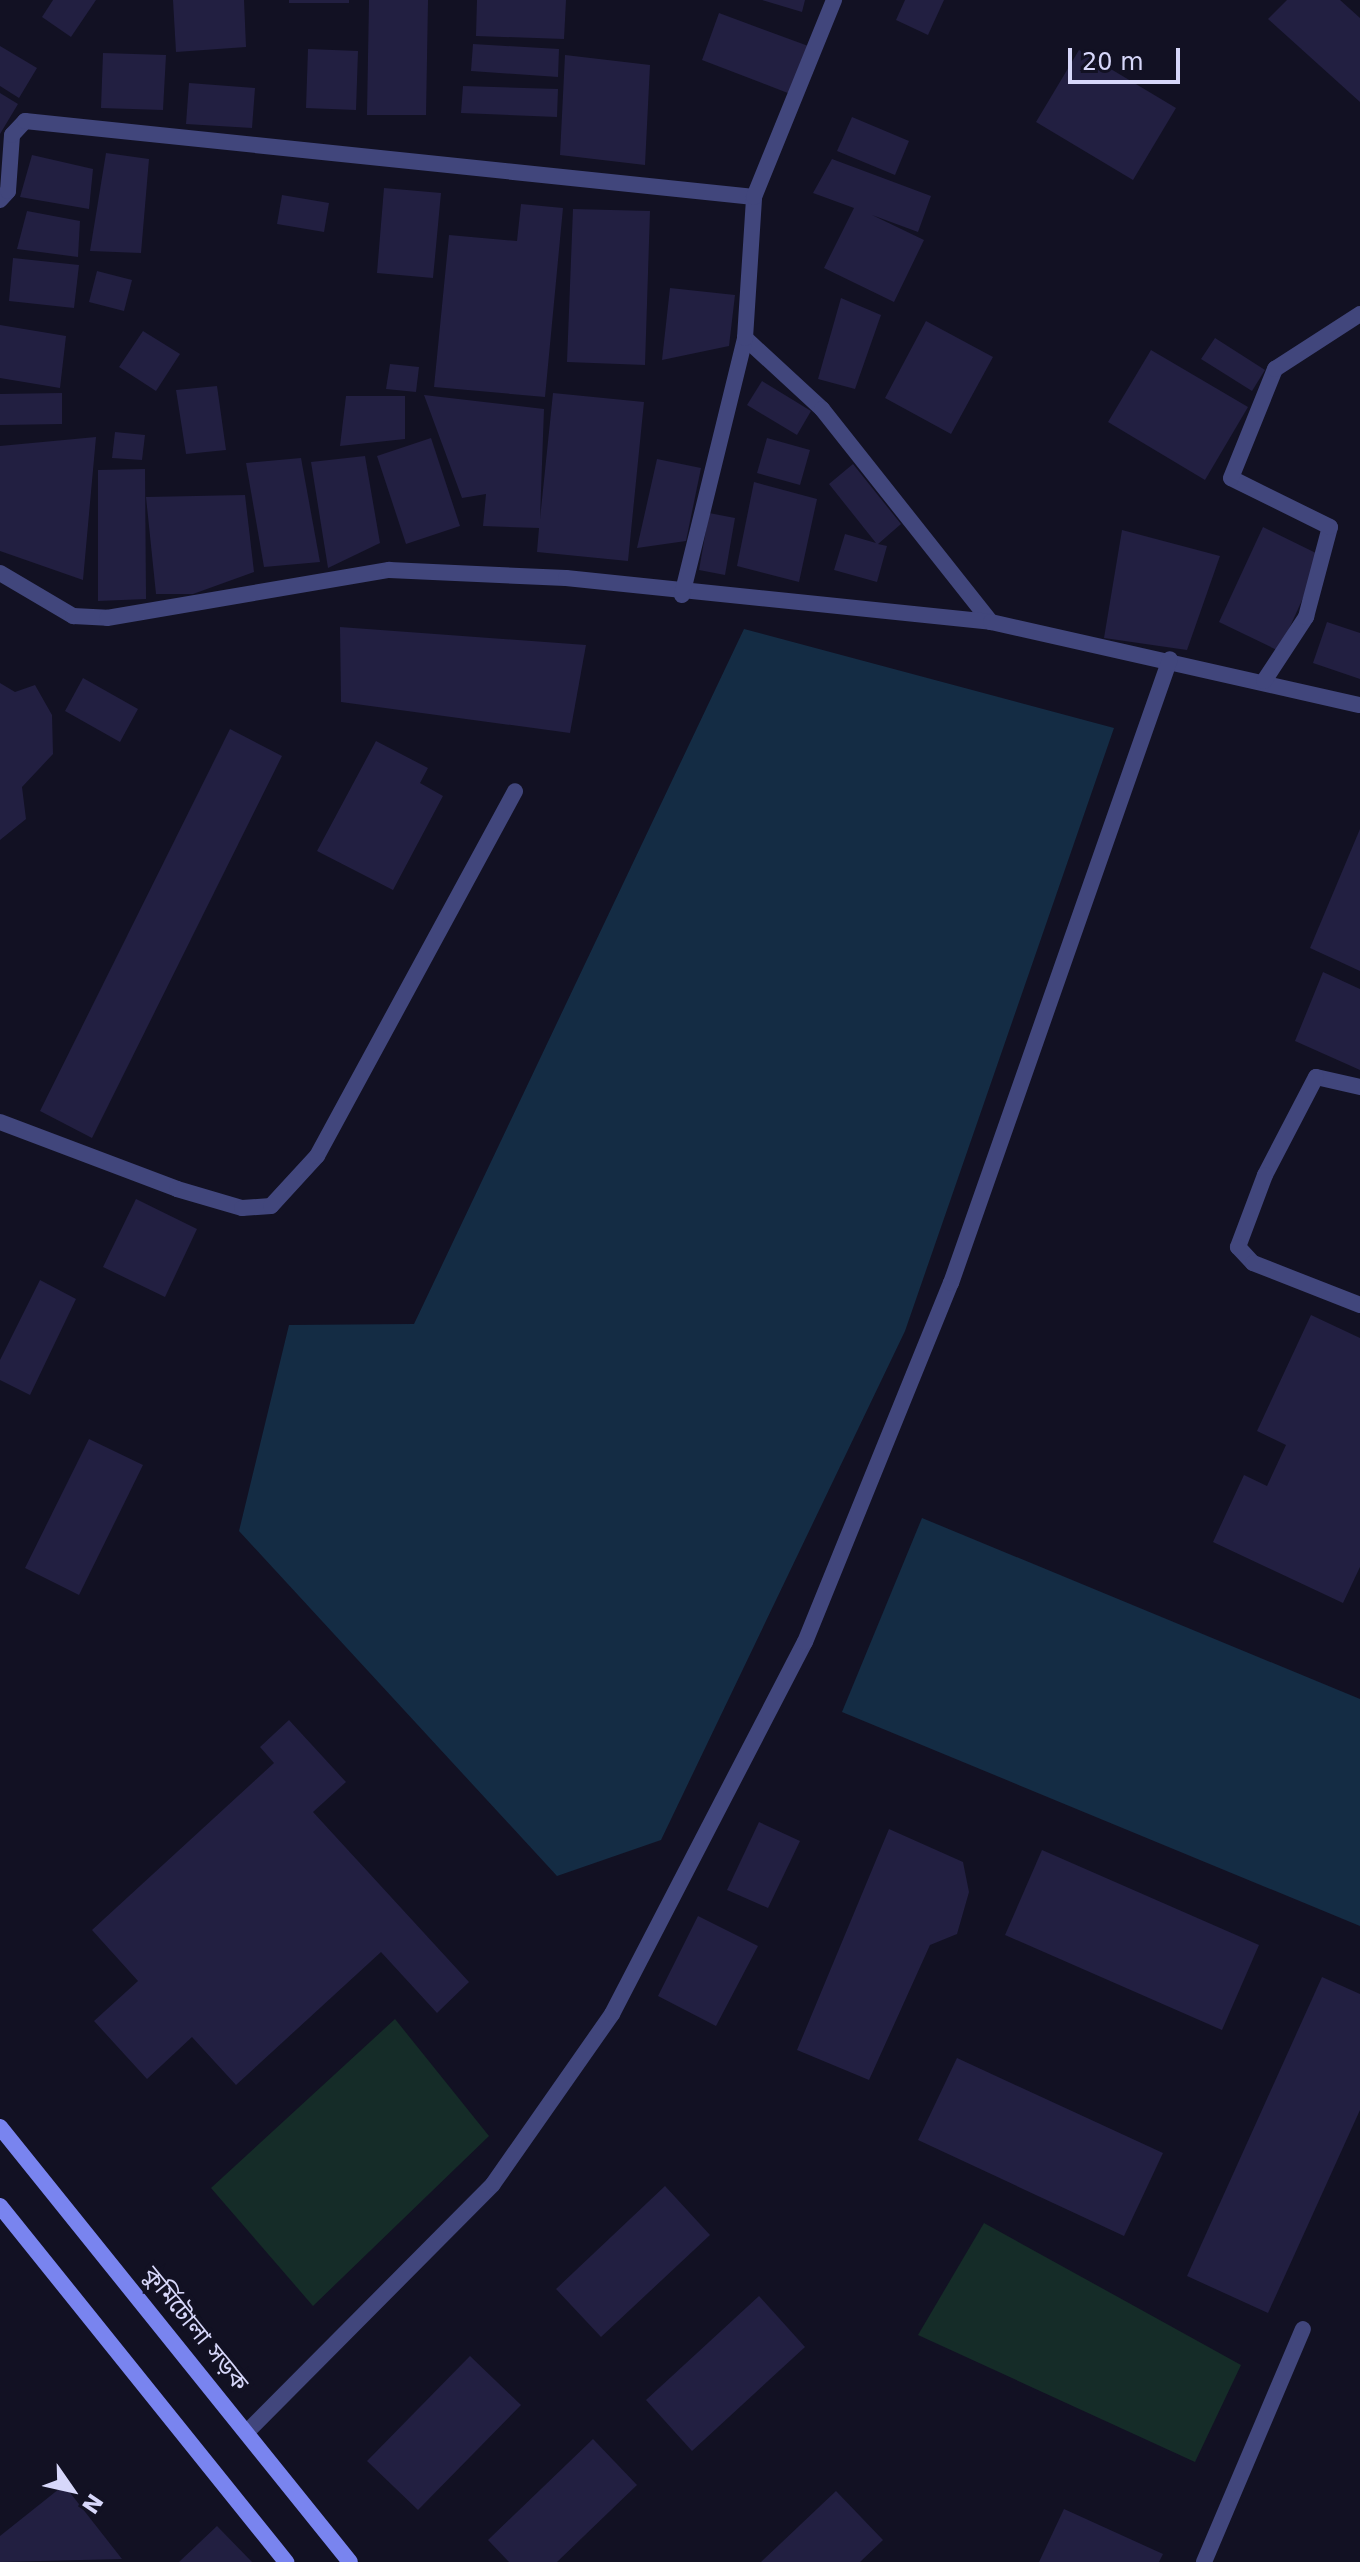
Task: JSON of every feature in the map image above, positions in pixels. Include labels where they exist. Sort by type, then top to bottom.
[{"type":"main road","name":"কুর্মিটোলা সড়ক","points":[[0,2127],[350,2562]]},
{"type":"main road","points":[[0,2206],[286,2562]]},
{"type":"street","points":[[682,595],[745,338],[754,197],[834,0]]},
{"type":"street","points":[[0,200],[8,191],[12,135],[25,121],[754,197]]},
{"type":"street","points":[[1264,681],[1306,617],[1330,527],[1231,478],[1275,369],[1360,314]]},
{"type":"street","points":[[745,338],[822,409],[991,622]]},
{"type":"street","points":[[0,573],[73,616],[107,618],[389,570],[566,578],[682,595],[991,622],[1170,659],[1360,705]]},
{"type":"street","points":[[247,2432],[493,2184],[612,2014],[805,1642],[951,1283],[1170,659]]},
{"type":"street","points":[[0,1122],[177,1189],[242,1208],[271,1206],[317,1156],[515,791]]},
{"type":"street","points":[[1360,1087],[1316,1077],[1265,1175],[1238,1247],[1253,1263],[1360,1305]]},
{"type":"street","points":[[1204,2562],[1303,2329]]},
{"type":"green space","points":[[395,2019],[489,2136],[313,2306],[211,2188]]},
{"type":"green space","points":[[984,2223],[1241,2365],[1195,2462],[918,2335]]},
{"type":"water","points":[[744,629],[1114,728],[905,1331],[661,1840],[557,1876],[239,1531],[289,1325],[414,1324]]},
{"type":"water","points":[[922,1518],[1360,1699],[1360,1926],[842,1712]]},
{"type":"building","points":[[53,0],[96,0],[71,37],[42,17]]},
{"type":"building","points":[[173,0],[244,0],[246,47],[176,52]]},
{"type":"building","points":[[289,0],[349,0],[349,3],[289,3]]},
{"type":"building","points":[[369,0],[428,0],[426,115],[367,115]]},
{"type":"building","points":[[477,0],[566,0],[564,39],[476,36]]},
{"type":"building","points":[[762,0],[805,0],[802,12]]},
{"type":"building","points":[[905,0],[944,0],[928,35],[896,20]]},
{"type":"building","points":[[1287,0],[1340,0],[1360,18],[1360,102],[1268,19]]},
{"type":"building","points":[[719,13],[811,47],[793,95],[702,60]]},
{"type":"building","points":[[473,44],[559,49],[558,77],[471,71]]},
{"type":"building","points":[[0,46],[37,68],[19,98],[0,86]]},
{"type":"building","points":[[308,49],[358,51],[356,110],[306,108]]},
{"type":"building","points":[[1079,50],[1176,108],[1133,180],[1036,122]]},
{"type":"building","points":[[103,53],[166,55],[163,110],[101,108]]},
{"type":"building","points":[[565,55],[650,65],[645,165],[560,155]]},
{"type":"building","points":[[189,83],[255,88],[252,128],[186,124]]},
{"type":"building","points":[[463,86],[558,89],[557,117],[461,113]]},
{"type":"building","points":[[0,93],[18,104],[0,134]]},
{"type":"building","points":[[852,117],[909,141],[895,175],[837,151]]},
{"type":"building","points":[[106,153],[149,159],[141,253],[90,251]]},
{"type":"building","points":[[32,155],[93,169],[89,209],[20,197]]},
{"type":"building","points":[[832,159],[931,196],[918,232],[872,215],[924,240],[894,302],[824,268],[854,208],[813,193]]},
{"type":"building","points":[[384,188],[441,193],[433,278],[377,273]]},
{"type":"building","points":[[282,195],[329,203],[324,232],[277,224]]},
{"type":"building","points":[[521,204],[563,208],[545,397],[434,387],[449,235],[517,241]]},
{"type":"building","points":[[573,209],[650,211],[645,365],[567,362]]},
{"type":"building","points":[[27,211],[80,221],[78,257],[17,249]]},
{"type":"building","points":[[13,258],[79,265],[74,308],[9,301]]},
{"type":"building","points":[[97,271],[132,280],[124,311],[89,302]]},
{"type":"building","points":[[670,288],[735,295],[729,346],[662,360]]},
{"type":"building","points":[[841,298],[881,315],[855,389],[818,379]]},
{"type":"building","points":[[926,321],[993,357],[951,434],[885,398]]},
{"type":"building","points":[[0,325],[66,336],[60,388],[0,378]]},
{"type":"building","points":[[143,331],[180,354],[156,391],[119,367]]},
{"type":"building","points":[[1215,338],[1265,370],[1252,391],[1201,359]]},
{"type":"building","points":[[1151,350],[1248,407],[1205,480],[1108,422]]},
{"type":"building","points":[[390,364],[419,367],[416,392],[386,389]]},
{"type":"building","points":[[762,381],[811,411],[797,435],[747,405]]},
{"type":"building","points":[[217,386],[226,450],[186,454],[176,390]]},
{"type":"building","points":[[62,393],[62,424],[0,425],[0,394]]},
{"type":"building","points":[[553,393],[644,402],[628,561],[537,552],[539,528],[483,526],[486,494],[462,498],[424,395],[544,409],[540,519]]},
{"type":"building","points":[[346,396],[405,396],[405,439],[340,446]]},
{"type":"building","points":[[115,432],[145,435],[142,460],[112,458]]},
{"type":"building","points":[[96,437],[83,580],[0,551],[0,446]]},
{"type":"building","points":[[431,438],[460,526],[406,544],[377,456]]},
{"type":"building","points":[[767,438],[810,450],[800,485],[757,473]]},
{"type":"building","points":[[365,456],[380,543],[328,568],[311,462]]},
{"type":"building","points":[[301,458],[320,562],[264,567],[246,463]]},
{"type":"building","points":[[657,459],[701,468],[686,541],[637,548]]},
{"type":"building","points":[[853,464],[901,524],[878,544],[887,546],[877,582],[834,570],[845,534],[876,543],[829,484]]},
{"type":"building","points":[[145,469],[146,599],[98,601],[98,470]]},
{"type":"building","points":[[754,482],[817,499],[799,582],[737,566]]},
{"type":"building","points":[[245,495],[254,572],[193,594],[156,594],[146,497]]},
{"type":"building","points":[[709,513],[735,518],[725,575],[699,570]]},
{"type":"building","points":[[1263,527],[1322,556],[1279,651],[1219,622]]},
{"type":"building","points":[[1122,530],[1220,556],[1187,650],[1104,638]]},
{"type":"building","points":[[1327,622],[1360,633],[1360,679],[1313,663]]},
{"type":"building","points":[[340,627],[586,645],[570,733],[341,702]]},
{"type":"building","points":[[83,678],[138,709],[120,742],[65,711]]},
{"type":"building","points":[[0,683],[15,692],[35,685],[52,715],[53,754],[22,787],[26,819],[0,840]]},
{"type":"building","points":[[230,729],[282,756],[92,1138],[40,1111]]},
{"type":"building","points":[[376,741],[428,768],[420,783],[443,796],[393,890],[317,851]]},
{"type":"building","points":[[1360,829],[1360,971],[1310,948]]},
{"type":"building","points":[[1323,972],[1360,989],[1360,1070],[1295,1041]]},
{"type":"building","points":[[136,1199],[197,1229],[165,1297],[103,1267]]},
{"type":"building","points":[[40,1280],[76,1299],[30,1395],[0,1380],[0,1360]]},
{"type":"building","points":[[1311,1315],[1360,1338],[1360,1567],[1343,1603],[1213,1542],[1244,1475],[1267,1486],[1286,1445],[1257,1431]]},
{"type":"building","points":[[89,1439],[143,1465],[79,1595],[25,1568]]},
{"type":"building","points":[[289,1720],[346,1782],[313,1812],[469,1982],[437,2013],[381,1952],[236,2085],[192,2037],[147,2079],[94,2021],[138,1981],[92,1930],[274,1763],[260,1747]]},
{"type":"building","points":[[759,1822],[800,1841],[768,1908],[727,1890]]},
{"type":"building","points":[[889,1829],[963,1862],[969,1892],[957,1934],[930,1945],[869,2080],[797,2050]]},
{"type":"building","points":[[1042,1850],[1259,1945],[1222,2030],[1005,1935]]},
{"type":"building","points":[[698,1916],[758,1946],[716,2026],[658,1996]]},
{"type":"building","points":[[1322,1977],[1360,1994],[1360,2110],[1268,2313],[1187,2276]]},
{"type":"building","points":[[957,2058],[1163,2153],[1124,2236],[918,2140]]},
{"type":"building","points":[[665,2186],[710,2235],[601,2337],[556,2289]]},
{"type":"building","points":[[759,2296],[805,2347],[692,2451],[646,2400]]},
{"type":"building","points":[[470,2356],[521,2405],[418,2510],[367,2461]]},
{"type":"building","points":[[593,2439],[637,2485],[557,2562],[509,2562],[488,2540]]},
{"type":"building","points":[[64,2485],[122,2559],[0,2562],[0,2536]]},
{"type":"building","points":[[836,2491],[883,2540],[860,2562],[761,2562]]},
{"type":"building","points":[[1064,2509],[1163,2554],[1159,2562],[1039,2562]]},
{"type":"building","points":[[217,2526],[252,2562],[179,2562]]}]
